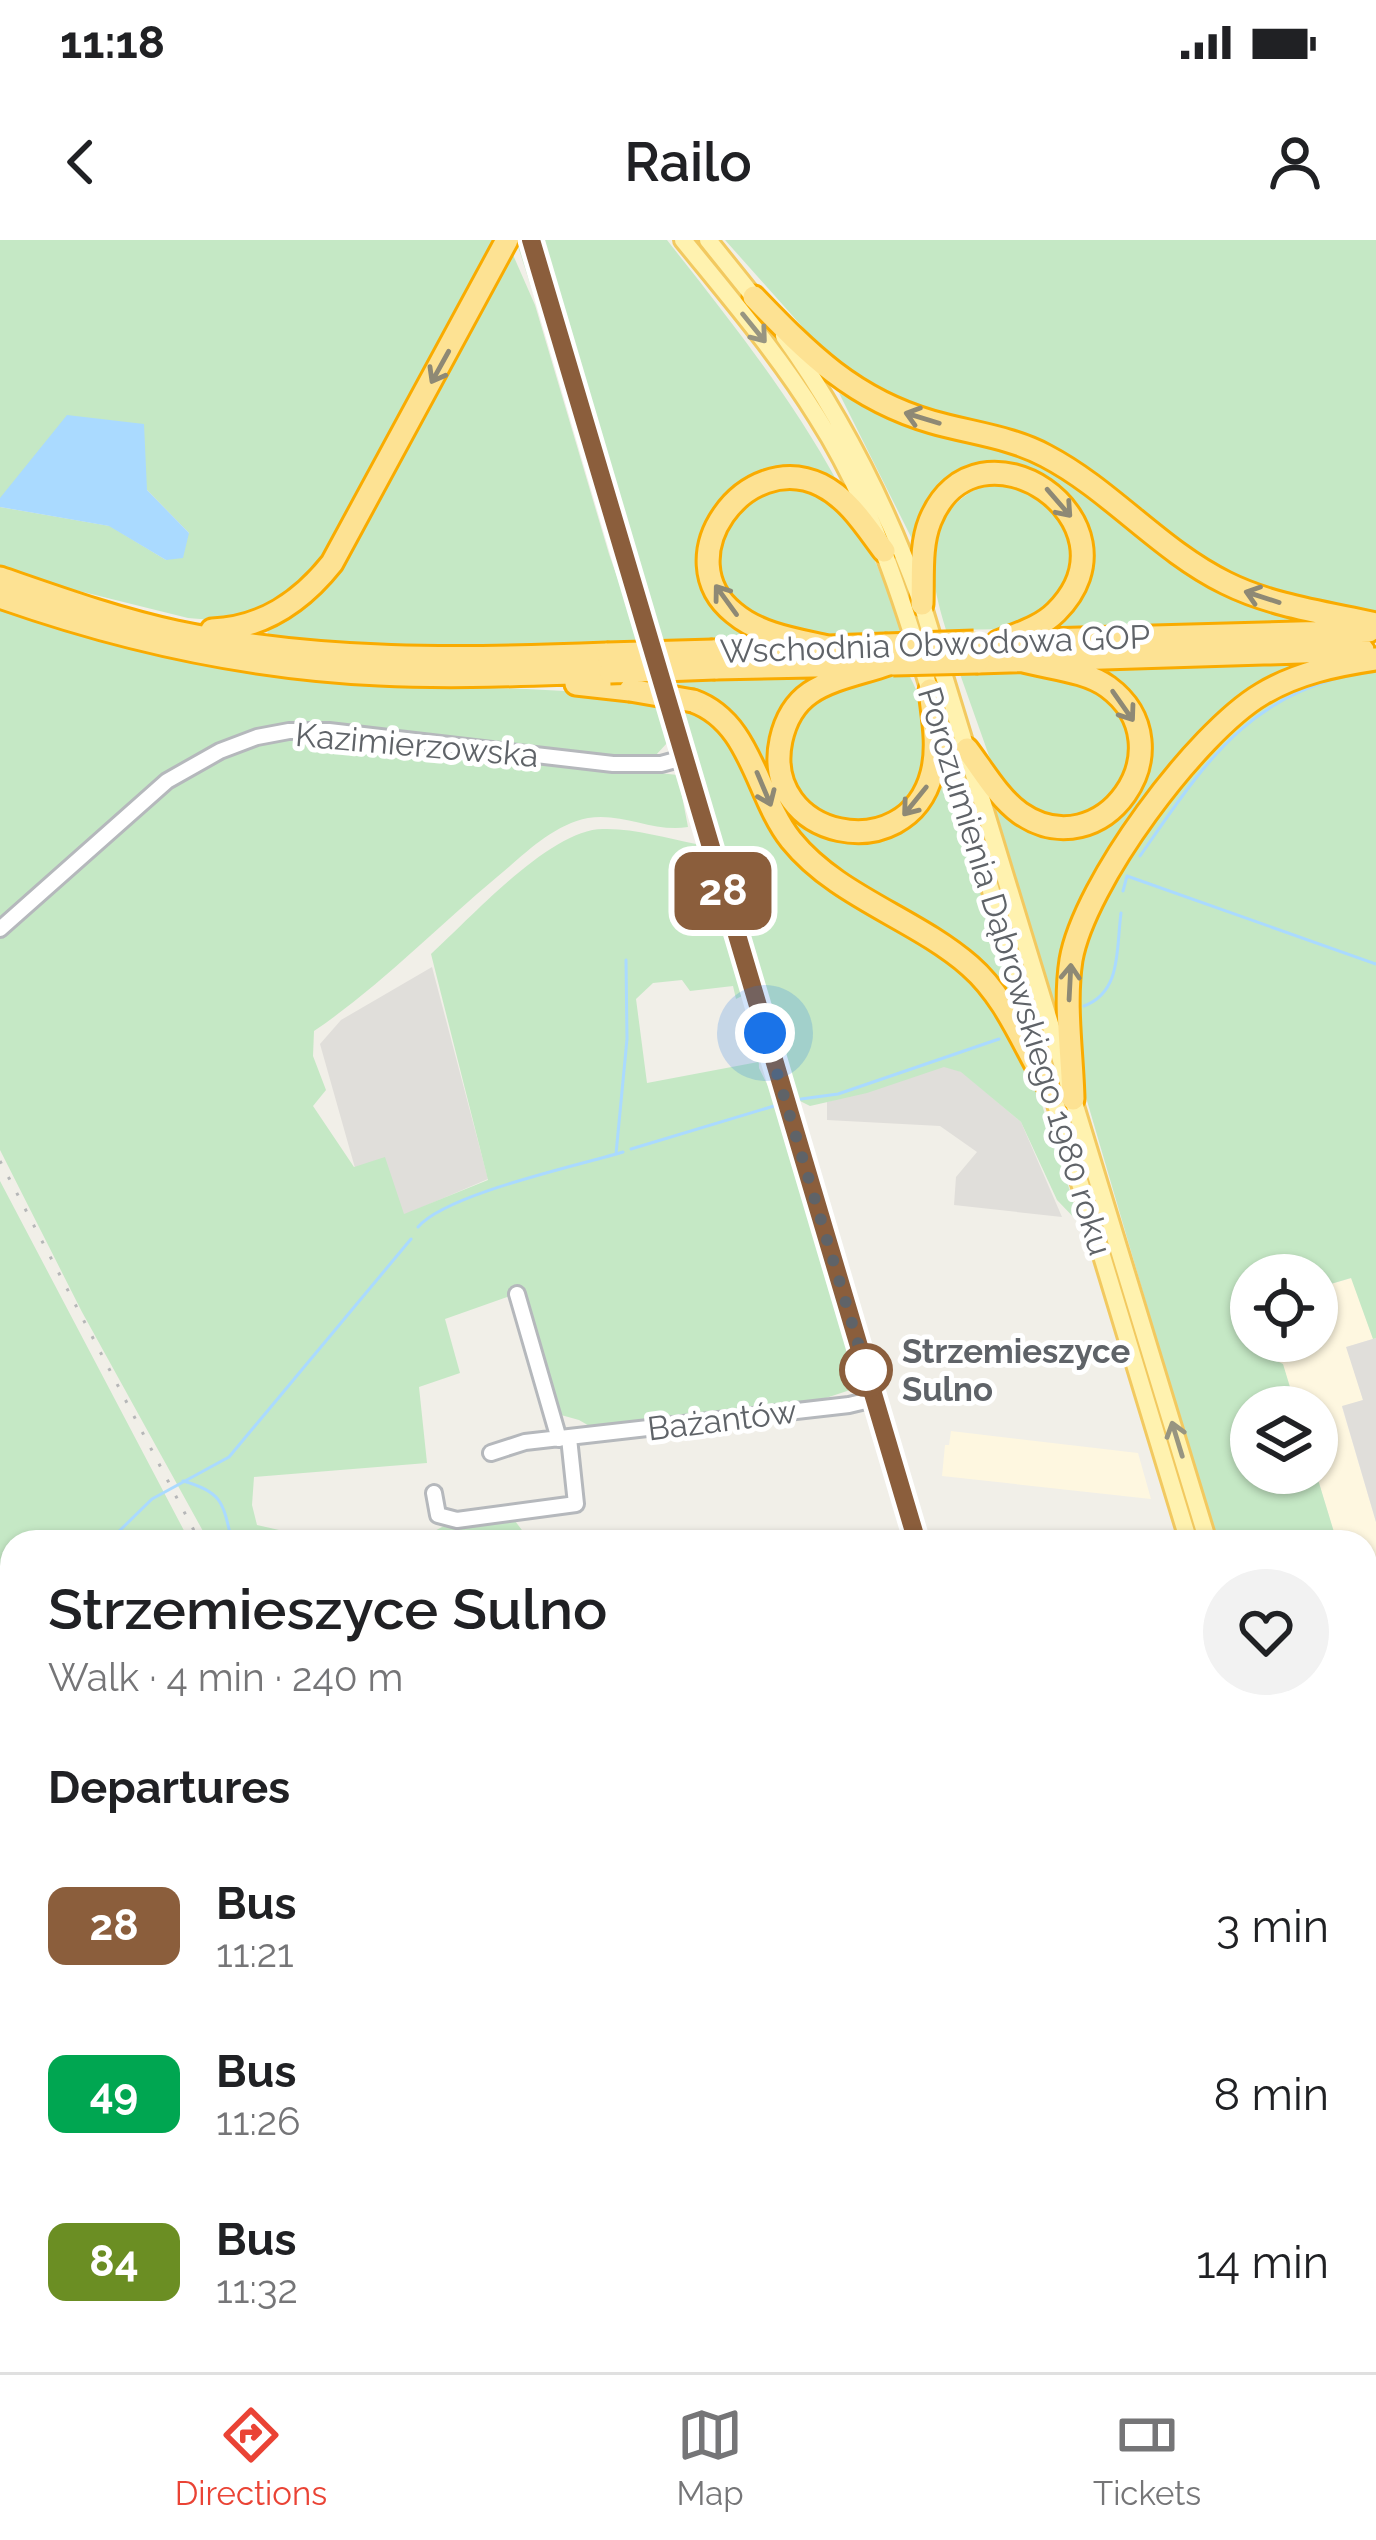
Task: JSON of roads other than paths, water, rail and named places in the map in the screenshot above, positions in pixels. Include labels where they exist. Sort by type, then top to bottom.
[{"type":"highway","points":[[176,632],[231,629],[269,617],[306,593],[323,574],[350,533],[507,240]]},
{"type":"highway","points":[[754,297],[812,358],[862,393],[906,414],[1051,458],[1223,582],[1295,608],[1376,627]]},
{"type":"highway","points":[[922,604],[927,527],[936,507],[951,491],[970,480],[1002,473],[1039,483],[1058,497],[1074,521],[1080,551],[1078,574],[1055,613],[998,642]]},
{"type":"highway","points":[[829,647],[777,635],[728,608],[716,590],[710,565],[709,546],[719,519],[737,495],[752,487],[773,479],[806,480],[842,500],[884,551]]},
{"type":"highway","name":"Wschodnia Obwodowa GOP","points":[[0,578],[176,632],[254,646],[381,658],[608,663],[976,652],[1020,660],[1376,650]]},
{"type":"highway","name":"Wschodnia Obwodowa GOP","points":[[0,597],[162,646],[273,665],[376,674],[535,674],[608,663]]},
{"type":"highway","name":"Wschodnia Obwodowa GOP","points":[[976,652],[998,642],[1376,627]]},
{"type":"highway","name":"Wschodnia Obwodowa GOP","points":[[714,659],[829,647],[889,658]]},
{"type":"highway","points":[[889,658],[811,692],[790,715],[780,744],[780,770],[787,792],[812,818],[834,830],[862,833],[886,826],[917,804],[935,756],[930,690]]},
{"type":"highway","points":[[1064,1097],[1072,959],[1086,914],[1123,852],[1196,751],[1229,716],[1286,681],[1376,659]]},
{"type":"highway","points":[[967,749],[1012,806],[1036,821],[1066,826],[1088,822],[1113,810],[1127,794],[1138,767],[1139,742],[1122,701],[1092,678],[1020,660]]},
{"type":"highway","points":[[535,674],[565,683],[693,701],[723,720],[750,760],[781,827],[806,856],[861,896],[934,938],[981,976],[1064,1097]]},
{"type":"main road","name":"Porozumienia Dąbrowskiego 1980 roku","points":[[683,240],[767,344],[820,420],[884,551],[1204,1530]]},
{"type":"main road","name":"Porozumienia Dąbrowskiego 1980 roku","points":[[709,240],[824,394],[890,517],[967,749],[1186,1530]]},
{"type":"street","points":[[531,240],[913,1530]]},
{"type":"street","name":"Kazimierzowska","points":[[0,929],[166,781],[220,751],[269,734],[329,731],[623,764],[661,764],[683,758]]},
{"type":"street","points":[[434,1493],[438,1515],[457,1520],[576,1504],[564,1439],[517,1294]]},
{"type":"street","name":"Bażantów","points":[[491,1453],[525,1442],[849,1406],[874,1399]]},
{"type":"water","points":[[67,415],[144,424],[147,490],[189,533],[183,558],[166,560],[109,526],[0,507],[0,498]]},
{"type":"waterway","points":[[1140,856],[1187,789],[1236,734],[1295,694],[1376,670]]},
{"type":"waterway","points":[[1123,891],[1127,876],[1376,964]]},
{"type":"waterway","points":[[1084,1006],[1105,991],[1111,980],[1121,913]]},
{"type":"waterway","points":[[616,1154],[627,1039],[626,960]]},
{"type":"waterway","points":[[801,1099],[838,1094],[999,1039]]},
{"type":"waterway","points":[[631,1149],[774,1106]]},
{"type":"waterway","points":[[418,1227],[483,1192],[623,1152]]},
{"type":"waterway","points":[[120,1530],[152,1499],[229,1457],[411,1239]]},
{"type":"waterway","points":[[183,1481],[214,1495],[229,1530]]},
{"type":"railway","points":[[0,1161],[194,1530]]},
{"type":"place","name":"Strzemieszyce Sulno","points":[[866,1370]]}]
